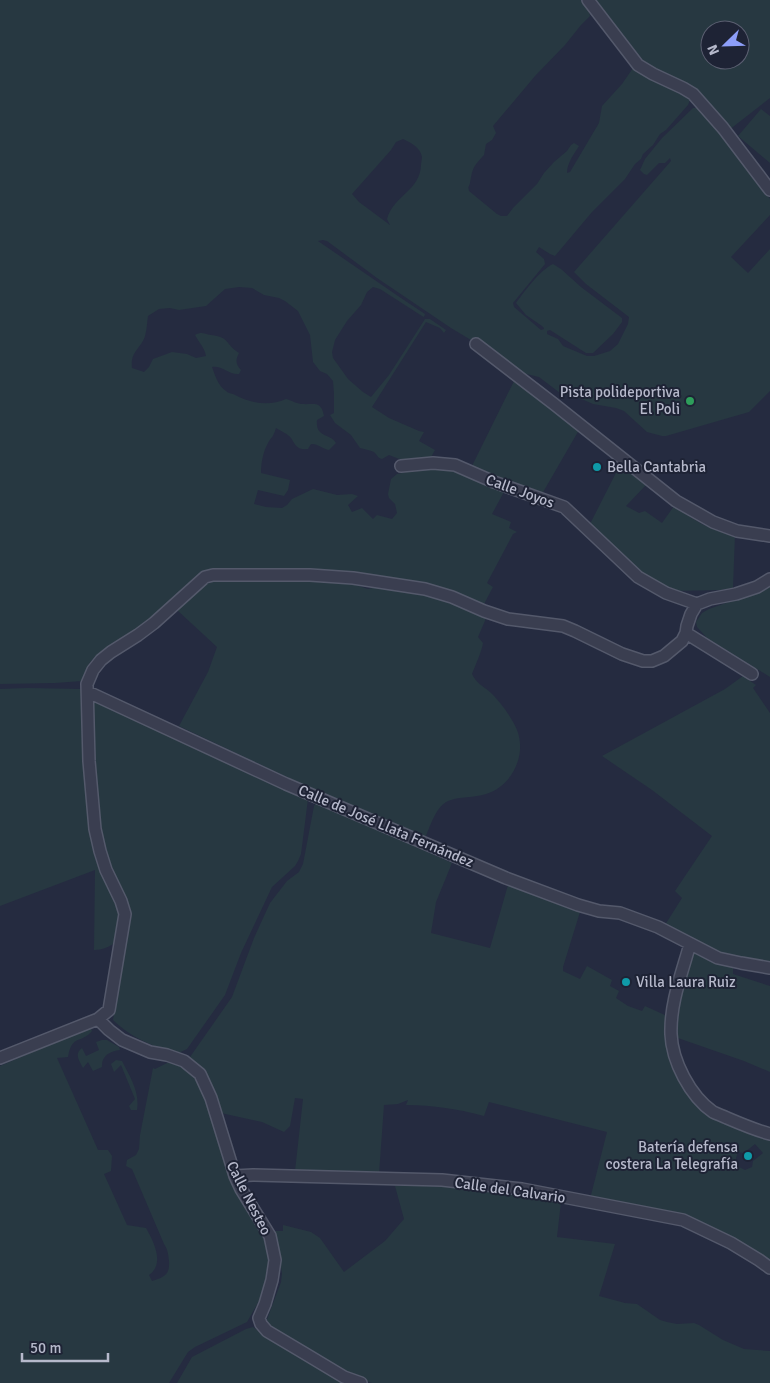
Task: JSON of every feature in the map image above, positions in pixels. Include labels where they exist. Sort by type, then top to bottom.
[{"type":"street","points":[[588,0],[638,65],[682,88],[698,99],[723,128],[770,190]]},
{"type":"street","points":[[476,344],[676,501],[712,522],[737,532],[770,536]]},
{"type":"street","name":"Calle Joyos","points":[[401,466],[434,463],[455,465],[564,507],[638,577],[666,593],[697,604]]},
{"type":"street","points":[[0,1058],[98,1019],[109,1010],[125,914],[106,870],[95,829],[89,761],[87,684],[93,670],[101,660],[154,623],[205,578],[213,575],[330,576],[425,589],[452,597],[508,619],[563,626],[622,654],[643,661],[652,661],[664,656],[682,641],[691,614],[697,604],[710,599],[736,594],[770,579]]},
{"type":"street","points":[[686,633],[752,674]]},
{"type":"street","name":"Calle de José Llata Fernández","points":[[88,692],[286,784],[506,878],[578,905],[598,911],[620,913],[643,921],[724,959],[770,968]]},
{"type":"street","points":[[690,944],[674,1003],[671,1033],[672,1045],[680,1069],[692,1091],[714,1112],[770,1134]]},
{"type":"street","name":"Calle Nesteo","points":[[98,1019],[122,1040],[150,1052],[184,1061],[200,1074],[210,1098],[235,1176],[270,1236],[272,1244],[275,1260],[272,1280],[260,1318],[261,1324],[267,1330],[328,1368],[344,1377],[361,1383]]},
{"type":"street","name":"Calle del Calvario","points":[[235,1176],[442,1180],[522,1189],[683,1220],[731,1243],[770,1268]]},
{"type":"shaded area","points":[[0,0],[581,0],[589,11],[590,16],[535,76],[493,126],[496,133],[492,140],[486,144],[484,155],[474,168],[468,187],[469,191],[497,214],[507,216],[537,184],[554,162],[574,143],[579,146],[568,166],[567,173],[570,172],[599,123],[602,106],[622,84],[633,68],[636,67],[690,100],[688,105],[643,154],[625,179],[592,212],[555,256],[539,247],[536,252],[544,259],[545,264],[513,303],[514,307],[541,330],[544,329],[526,315],[516,303],[548,267],[553,264],[561,269],[581,287],[622,318],[622,322],[613,334],[593,353],[586,353],[550,330],[547,331],[547,334],[558,339],[563,346],[587,356],[610,351],[618,344],[628,324],[629,317],[586,284],[574,272],[671,161],[670,158],[665,163],[659,163],[647,175],[640,170],[645,159],[662,138],[693,108],[699,108],[733,146],[770,199],[770,215],[731,257],[748,273],[770,249],[770,391],[749,412],[666,436],[647,432],[624,411],[593,404],[560,393],[539,377],[522,373],[476,340],[471,340],[451,328],[377,278],[327,241],[318,241],[425,314],[424,317],[422,316],[380,289],[373,287],[367,292],[361,305],[347,321],[335,340],[332,352],[333,358],[348,379],[363,392],[371,397],[389,375],[425,319],[430,319],[446,330],[444,333],[440,328],[426,322],[372,407],[389,418],[424,432],[419,441],[435,450],[430,459],[409,461],[389,455],[381,459],[374,452],[360,448],[351,435],[335,423],[330,415],[334,413],[333,381],[327,374],[320,371],[313,362],[310,335],[298,311],[285,301],[264,295],[252,288],[239,287],[225,289],[206,306],[179,310],[170,308],[159,309],[148,316],[145,336],[134,354],[132,368],[144,372],[153,359],[172,352],[187,354],[196,358],[206,356],[195,335],[201,333],[217,336],[225,339],[239,353],[237,364],[241,370],[239,374],[219,367],[212,367],[219,383],[227,392],[259,403],[273,403],[286,399],[300,404],[316,404],[323,411],[324,416],[317,420],[318,430],[336,443],[329,450],[313,444],[308,449],[301,449],[297,447],[288,435],[276,428],[265,450],[261,473],[290,480],[288,490],[284,496],[258,490],[254,504],[282,508],[292,499],[313,489],[337,495],[352,494],[358,496],[348,505],[352,512],[362,508],[373,519],[377,515],[392,519],[397,513],[395,504],[388,494],[391,479],[397,474],[427,468],[445,467],[505,490],[492,514],[511,522],[509,528],[517,532],[513,534],[487,583],[493,587],[483,606],[389,577],[361,573],[277,569],[223,569],[207,571],[200,573],[152,619],[93,659],[82,681],[0,684]],"holes":[[[403,139],[415,146],[421,154],[420,174],[412,187],[390,211],[387,219],[390,225],[359,202],[352,194],[396,142]]]},
{"type":"shaded area","points":[[596,0],[770,0],[770,98],[729,130],[694,87],[645,63]]},
{"type":"shaded area","points":[[761,109],[770,116],[770,163],[738,136]]},
{"type":"shaded area","points":[[515,379],[579,430],[542,494],[470,470]]},
{"type":"shaded area","points":[[622,461],[647,484],[626,506],[639,513],[645,511],[662,523],[674,506],[711,528],[735,534],[733,588],[674,591],[644,576],[589,526]]},
{"type":"shaded area","points":[[305,579],[343,581],[368,589],[381,586],[417,594],[423,593],[487,616],[478,637],[483,643],[472,674],[497,700],[517,730],[520,740],[518,759],[510,777],[495,790],[486,794],[453,799],[443,804],[433,818],[424,840],[179,726],[208,672],[217,647],[177,610],[202,586],[217,580],[280,582]]},
{"type":"shaded area","points":[[770,584],[770,677],[707,638],[697,627],[696,622],[702,613],[709,609],[754,593]]},
{"type":"shaded area","points":[[743,676],[756,685],[753,688],[770,713],[770,965],[716,952],[665,925],[682,898],[675,891],[712,836],[652,790],[602,756],[725,689]]},
{"type":"shaded area","points":[[0,689],[81,689],[86,790],[93,850],[98,866],[116,903],[119,918],[117,941],[103,949],[94,950],[95,870],[0,906]]},
{"type":"shaded area","points":[[92,699],[308,799],[301,854],[298,861],[272,887],[241,953],[225,995],[187,1049],[176,1054],[135,1037],[113,1020],[130,913],[104,853],[92,758]]},
{"type":"shaded area","points":[[317,802],[452,863],[436,902],[431,933],[490,948],[508,885],[580,912],[563,971],[580,979],[587,966],[612,980],[610,986],[619,991],[616,998],[628,1006],[642,1011],[645,1006],[667,1016],[695,1099],[770,1138],[770,1264],[696,1220],[675,1212],[629,1207],[590,1199],[607,1132],[489,1102],[484,1116],[445,1108],[406,1105],[408,1100],[398,1104],[384,1105],[379,1174],[295,1171],[303,1099],[295,1098],[290,1126],[284,1132],[262,1122],[221,1113],[190,1057],[232,997],[254,938],[270,903],[287,881],[299,872],[303,864],[314,806]],"holes":[[[755,1144],[763,1153],[753,1161],[752,1167],[745,1170],[737,1166],[736,1158],[738,1152],[744,1153]]]},
{"type":"shaded area","points":[[693,950],[733,966],[733,974],[770,986],[770,1072],[675,1037],[674,1024]]},
{"type":"shaded area","points":[[91,1028],[92,1031],[88,1035],[74,1042],[68,1057],[57,1058],[98,1150],[108,1150],[112,1156],[111,1171],[104,1174],[127,1225],[146,1228],[155,1246],[157,1253],[156,1265],[149,1275],[152,1281],[163,1277],[167,1272],[169,1266],[168,1252],[132,1169],[126,1166],[127,1160],[136,1155],[139,1149],[153,1068],[155,1069],[167,1063],[174,1063],[188,1071],[195,1078],[203,1094],[232,1182],[265,1238],[269,1254],[266,1289],[247,1322],[188,1352],[169,1383],[0,1383],[0,1066]]},
{"type":"shaded area","points":[[107,1040],[119,1047],[120,1050],[107,1055],[103,1060],[102,1067],[93,1071],[88,1062],[83,1068],[78,1057],[80,1050],[82,1048],[86,1056],[99,1050],[96,1042]]},
{"type":"shaded area","points":[[116,1060],[122,1061],[134,1085],[138,1103],[137,1110],[131,1110],[129,1106],[135,1099],[121,1065],[114,1072],[111,1064]]},
{"type":"shaded area","points":[[395,1186],[430,1186],[513,1192],[561,1202],[557,1237],[615,1244],[599,1296],[637,1304],[660,1320],[667,1322],[677,1324],[694,1323],[723,1340],[744,1349],[770,1351],[770,1383],[372,1383],[351,1376],[271,1329],[266,1322],[281,1282],[282,1273],[274,1231],[283,1231],[283,1225],[311,1232],[320,1238],[344,1272],[385,1241],[404,1219]]},
{"type":"shaded area","points":[[253,1327],[351,1383],[177,1383],[192,1357]]},
{"type":"place","name":"Pista polideportiva El Poli","points":[[690,401]]},
{"type":"place","name":"Bella Cantabria","points":[[597,467]]},
{"type":"place","name":"Villa Laura Ruiz","points":[[626,982]]},
{"type":"place","name":"Batería defensa costera La Telegrafía","points":[[748,1156]]}]
